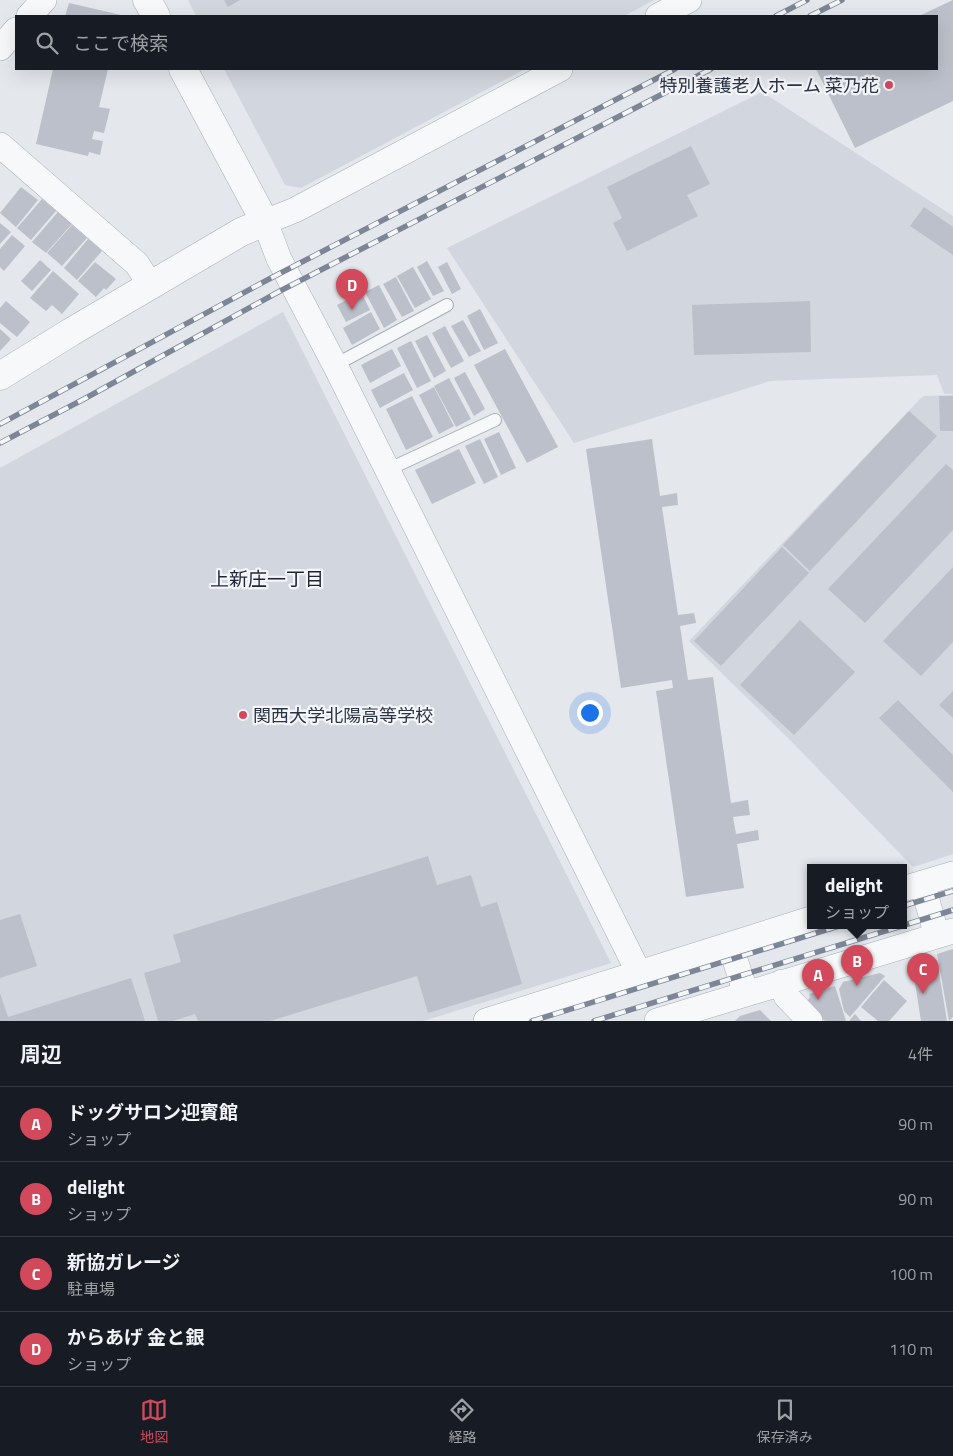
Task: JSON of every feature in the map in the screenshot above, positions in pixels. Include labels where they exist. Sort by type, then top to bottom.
[{"type":"street","points":[[30,15],[44,0]]},
{"type":"street","points":[[147,0],[155,15]]},
{"type":"street","points":[[660,15],[689,0]]},
{"type":"street","points":[[0,48],[15,31]]},
{"type":"street","points":[[185,70],[265,222],[279,259],[335,365],[639,973]]},
{"type":"street","points":[[0,376],[241,232],[295,210],[558,70]]},
{"type":"street","points":[[0,145],[137,264],[151,286]]},
{"type":"street","points":[[657,1021],[945,933],[912,886],[953,874]]},
{"type":"street","points":[[494,1020],[807,920]]},
{"type":"street","points":[[730,945],[746,993]]},
{"type":"street","points":[[782,982],[786,996],[810,1021]]},
{"type":"lane","points":[[335,365],[448,304]]},
{"type":"lane","points":[[387,470],[495,420]]},
{"type":"shaded area","points":[[188,0],[654,0],[626,15],[196,15]]},
{"type":"shaded area","points":[[225,70],[523,70],[301,188],[285,185]]},
{"type":"shaded area","points":[[762,92],[953,216],[953,394],[944,394],[937,375],[770,381],[574,443],[447,248]]},
{"type":"shaded area","name":"関西大学北陽高等学校","points":[[283,312],[611,963],[423,1021],[0,1021],[0,468]]},
{"type":"shaded area","points":[[953,395],[953,854],[913,867],[792,742],[689,641],[920,399],[924,396]]},
{"type":"building","points":[[224,0],[240,0],[228,7]]},
{"type":"building","name":"特別養護老人ホーム 菜乃花","points":[[953,0],[953,101],[855,148],[816,70],[938,70],[938,15],[921,15]]},
{"type":"building","points":[[69,3],[121,15],[65,15]]},
{"type":"building","points":[[53,70],[108,70],[99,107],[110,109],[104,133],[94,131],[92,139],[103,141],[100,155],[89,152],[88,156],[36,144]]},
{"type":"building","points":[[691,146],[710,184],[687,195],[698,216],[627,251],[613,223],[622,218],[607,187]]},
{"type":"building","points":[[21,187],[38,200],[16,227],[0,213]]},
{"type":"building","points":[[42,199],[56,211],[31,240],[17,228]]},
{"type":"building","points":[[924,207],[953,227],[953,255],[910,226]]},
{"type":"building","points":[[58,212],[72,224],[46,253],[32,242]]},
{"type":"building","points":[[0,223],[11,232],[0,244]]},
{"type":"building","points":[[72,225],[87,238],[62,266],[47,253]]},
{"type":"building","points":[[12,235],[25,246],[4,271],[0,267],[0,249]]},
{"type":"building","points":[[88,239],[102,251],[77,280],[64,268]]},
{"type":"building","points":[[40,260],[51,270],[32,291],[21,281]]},
{"type":"building","points":[[427,261],[444,291],[433,296],[417,267]]},
{"type":"building","points":[[95,262],[116,279],[96,297],[78,281]]},
{"type":"building","points":[[447,262],[461,289],[452,294],[438,267]]},
{"type":"building","points":[[413,267],[431,299],[415,308],[397,276]]},
{"type":"building","points":[[53,271],[79,294],[62,314],[52,305],[46,311],[30,298]]},
{"type":"building","points":[[396,277],[414,311],[402,317],[383,284]]},
{"type":"building","points":[[379,285],[397,320],[384,328],[365,292]]},
{"type":"building","points":[[361,292],[370,310],[346,322],[337,305]]},
{"type":"building","points":[[6,301],[30,322],[17,337],[0,323],[0,308]]},
{"type":"building","points":[[810,301],[811,352],[694,355],[692,305]]},
{"type":"building","points":[[480,309],[498,343],[484,350],[467,316]]},
{"type":"building","points":[[371,312],[380,329],[352,345],[343,328]]},
{"type":"building","points":[[463,320],[481,351],[469,357],[451,326]]},
{"type":"building","points":[[445,326],[464,361],[451,368],[432,333]]},
{"type":"building","points":[[0,329],[11,339],[0,351]]},
{"type":"building","points":[[427,335],[446,371],[434,378],[415,341]]},
{"type":"building","points":[[411,341],[431,381],[417,388],[397,348]]},
{"type":"building","points":[[392,349],[401,366],[370,383],[361,365]]},
{"type":"building","points":[[505,349],[558,447],[527,463],[474,365]]},
{"type":"building","points":[[465,372],[485,409],[474,416],[454,378]]},
{"type":"building","points":[[404,373],[413,390],[380,408],[371,390]]},
{"type":"building","points":[[449,378],[471,419],[456,427],[434,386]]},
{"type":"building","points":[[434,387],[454,426],[439,434],[419,395]]},
{"type":"building","points":[[412,396],[433,437],[406,450],[386,409]]},
{"type":"building","points":[[939,396],[953,396],[953,431],[940,431]]},
{"type":"building","points":[[909,411],[937,436],[810,571],[783,545]]},
{"type":"building","points":[[499,432],[516,468],[501,475],[484,439]]},
{"type":"building","points":[[480,439],[498,477],[484,484],[465,446]]},
{"type":"building","points":[[652,439],[660,496],[677,493],[678,505],[662,507],[678,615],[694,613],[696,623],[680,626],[688,680],[713,677],[731,803],[748,800],[750,815],[733,817],[736,834],[758,830],[759,840],[737,844],[744,888],[686,897],[656,691],[673,688],[672,680],[621,688],[586,449]]},
{"type":"building","points":[[459,449],[476,483],[432,504],[415,470]]},
{"type":"building","points":[[946,464],[953,470],[953,530],[865,623],[828,589]]},
{"type":"building","points":[[782,547],[809,573],[721,666],[694,641]]},
{"type":"building","points":[[953,567],[953,642],[921,676],[883,641]]},
{"type":"building","points":[[800,620],[855,672],[794,735],[740,685]]},
{"type":"building","points":[[953,691],[953,718],[939,705]]},
{"type":"building","points":[[898,700],[953,755],[953,792],[879,718]]},
{"type":"building","points":[[428,856],[437,885],[471,875],[481,907],[497,902],[522,984],[428,1013],[417,976],[270,1021],[198,1021],[195,1014],[173,1021],[158,1021],[144,973],[181,962],[173,935]]},
{"type":"building","points":[[20,914],[37,966],[0,978],[0,920]]},
{"type":"building","points":[[953,949],[953,1017],[949,1021],[937,954]]},
{"type":"building","points":[[937,960],[947,1021],[921,1021],[912,964]]},
{"type":"building","points":[[880,973],[885,976],[850,1017],[844,1011],[839,989],[843,982]]},
{"type":"building","points":[[131,978],[145,1021],[0,1021],[0,993],[8,1017]]},
{"type":"building","points":[[884,980],[907,1001],[889,1021],[878,1021],[861,1007]]},
{"type":"building","points":[[835,986],[846,1021],[825,1021],[810,1008],[809,994]]},
{"type":"building","points":[[760,1010],[771,1021],[735,1021],[740,1016]]},
{"type":"building","points":[[855,1014],[861,1021],[849,1021]]},
{"type":"railway","points":[[778,15],[807,0]]},
{"type":"railway","points":[[812,15],[842,0]]},
{"type":"railway","points":[[0,424],[271,278],[673,70]]},
{"type":"railway","points":[[0,443],[280,291],[709,70]]},
{"type":"railway","points":[[907,905],[953,891]]},
{"type":"railway","points":[[907,924],[953,910]]},
{"type":"railway","points":[[532,1021],[829,929]]},
{"type":"railway","points":[[594,1021],[892,929]]},
{"type":"place","name":"特別養護老人ホーム 菜乃花","points":[[889,85]]},
{"type":"place","name":"からあげ 金と銀","points":[[352,310]]},
{"type":"place","name":"関西大学北陽高等学校","points":[[243,715]]},
{"type":"place","name":"delight","points":[[857,986]]},
{"type":"place","name":"新協ガレージ","points":[[923,994]]},
{"type":"place","name":"ドッグサロン迎賓館","points":[[818,1000]]},
{"type":"district","name":"上新庄一丁目","points":[[267,578]]}]
